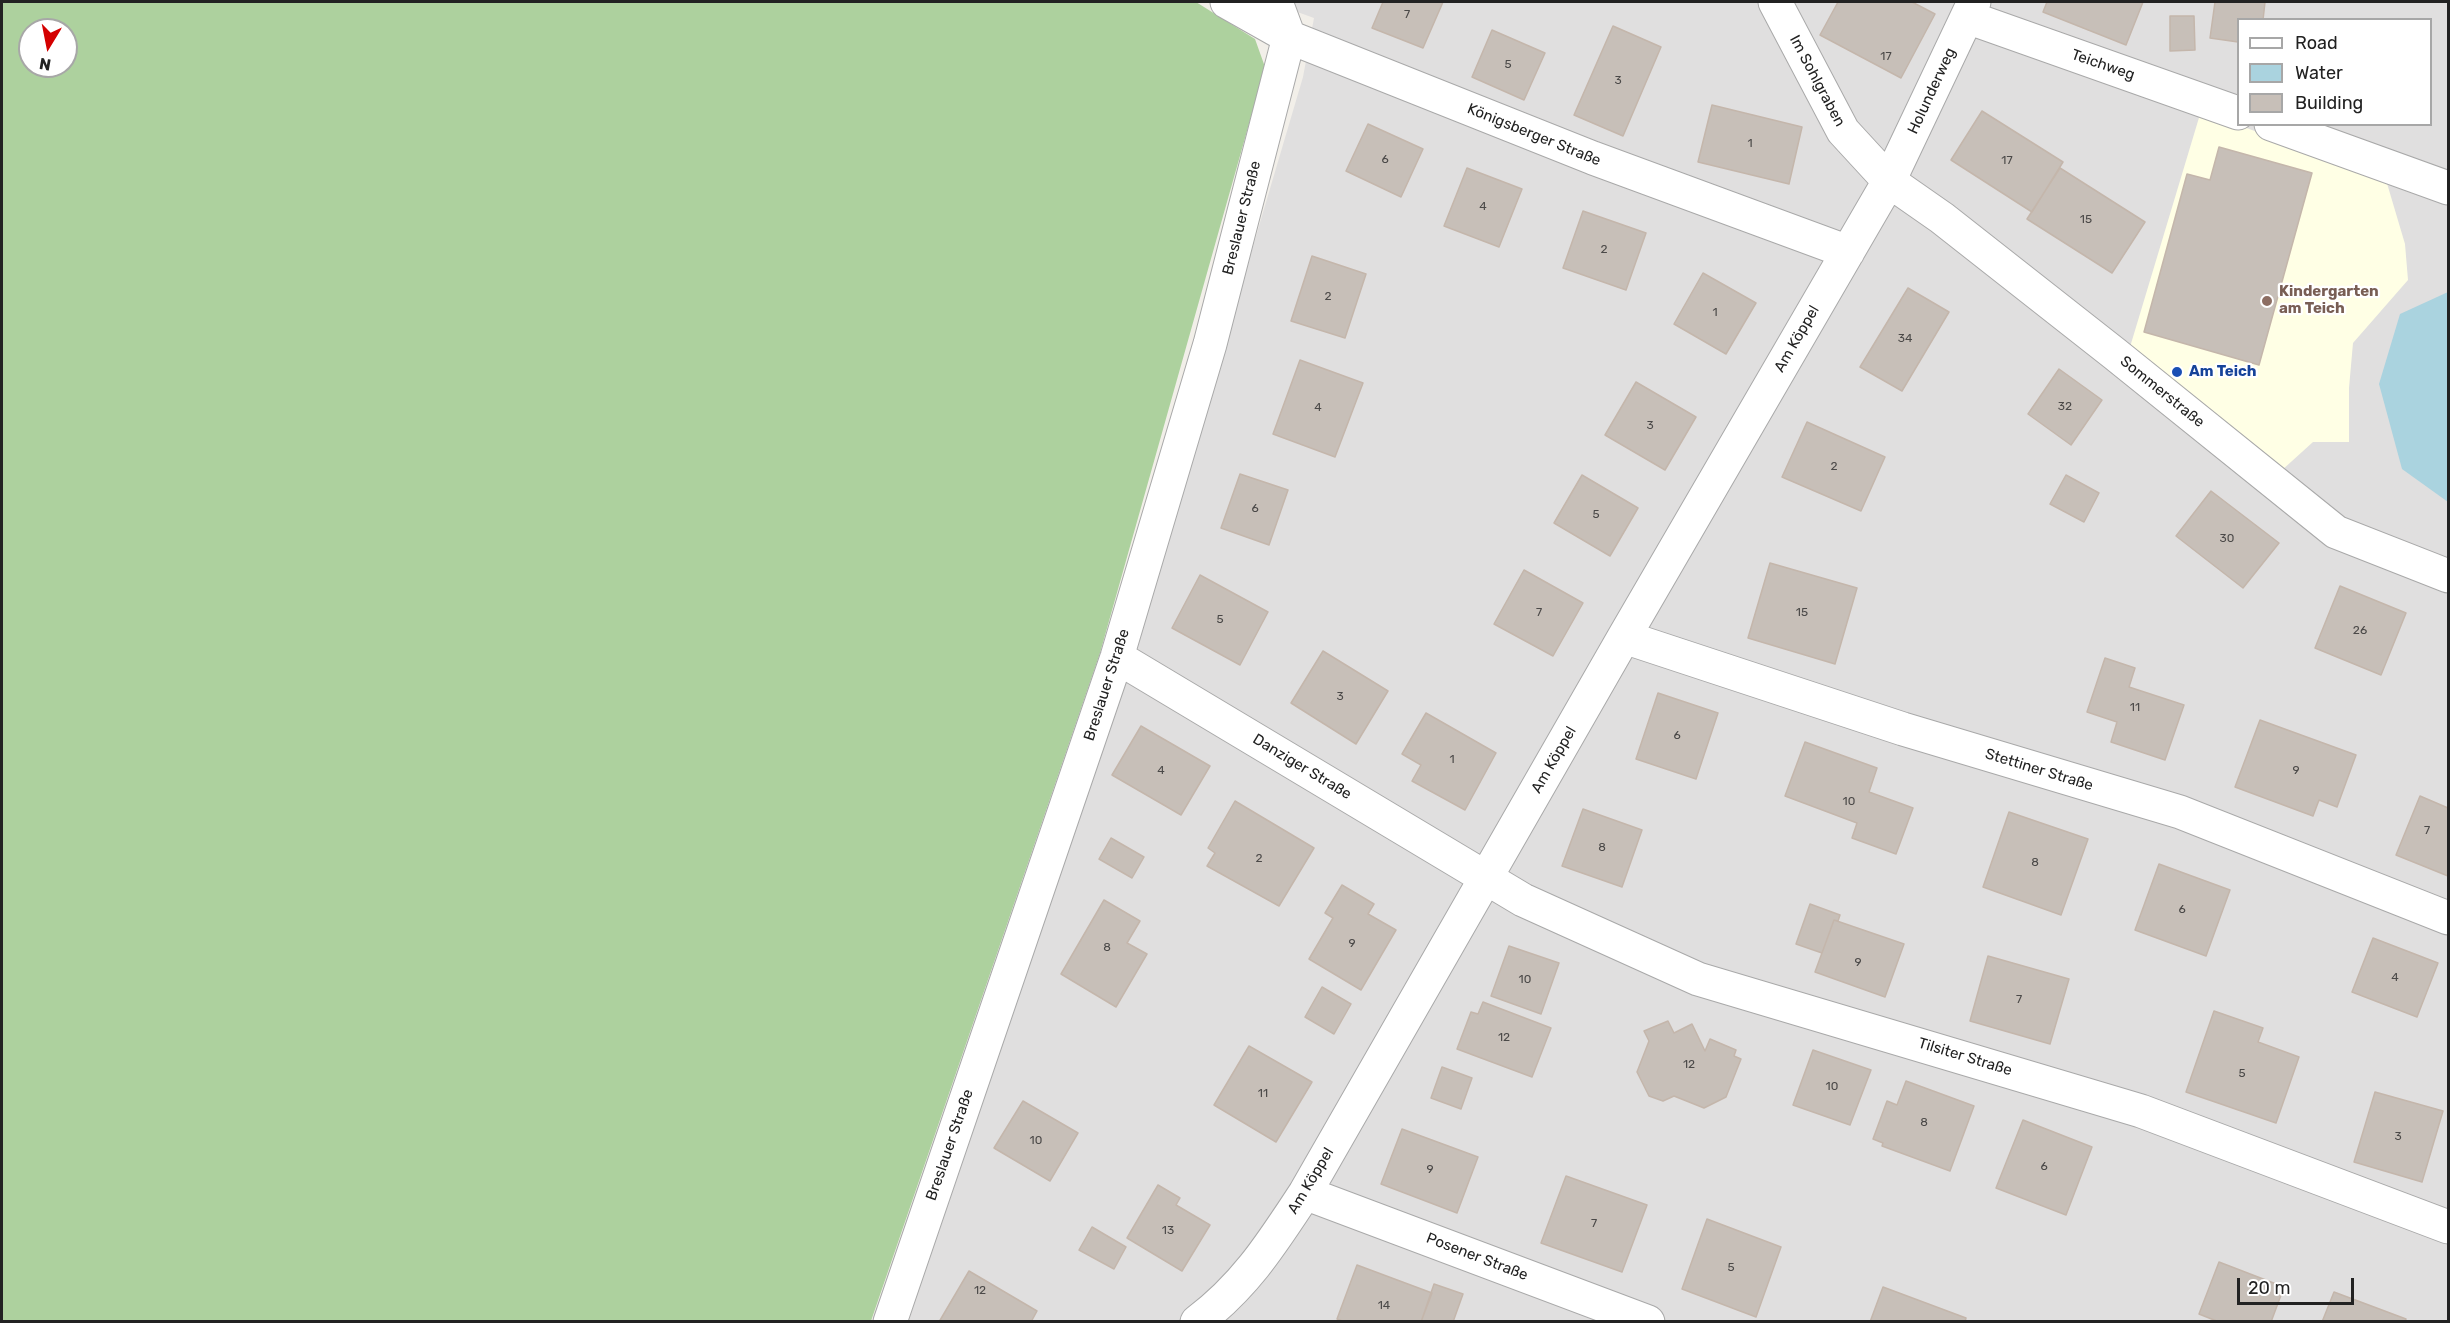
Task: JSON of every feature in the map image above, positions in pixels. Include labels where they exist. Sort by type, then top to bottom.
[{"type":"street","name":"Königsberger Straße","points":[[1227,2],[1289,37],[1593,158],[1848,252]]},
{"type":"street","points":[[1276,2],[1289,37]]},
{"type":"street","name":"Im Sohlgraben","points":[[1775,2],[1843,131],[1889,181]]},
{"type":"street","name":"Holunderweg","points":[[1889,181],[1971,9]]},
{"type":"street","name":"Teichweg","points":[[1971,9],[2237,113]]},
{"type":"street","name":"Breslauer Straße","points":[[890,1322],[1118,657],[1210,344],[1289,37]]},
{"type":"street","points":[[2277,126],[2448,188]]},
{"type":"street","name":"Am Köppel","points":[[1197,1322],[1225,1300],[1259,1263],[1305,1193],[1889,181]]},
{"type":"street","name":"Sommerstraße","points":[[1889,181],[2024,283],[2336,532],[2448,576]]},
{"type":"street","name":"Stettiner Straße","points":[[1624,637],[1903,729],[2180,812],[2448,918]]},
{"type":"street","name":"Danziger Straße","points":[[1118,657],[1487,876]]},
{"type":"street","name":"Tilsiter Straße","points":[[1487,876],[1523,900],[1698,979],[2141,1111],[2448,1227]]},
{"type":"street","name":"Posener Straße","points":[[1305,1193],[1648,1322]]},
{"type":"shaded area","points":[[1270,2],[2448,2],[2448,1321],[907,1322],[1121,693],[1303,77],[1314,18]]},
{"type":"shaded area","name":"Kindergarten am Teich","points":[[2201,111],[2386,180],[2405,244],[2408,280],[2353,343],[2349,388],[2349,442],[2313,442],[2281,471],[2130,347]]},
{"type":"green space","points":[[2,2],[1196,2],[1255,39],[1265,67],[1100,653],[871,1321],[2,1322]]},
{"type":"water","points":[[2448,292],[2448,502],[2402,469],[2379,384],[2400,314]]},
{"type":"building","points":[[1383,2],[1443,2],[1423,48],[1372,28]]},
{"type":"building","points":[[1838,2],[1912,2],[1935,14],[1901,78],[1820,35]]},
{"type":"building","points":[[2047,2],[2143,2],[2126,45],[2043,12]]},
{"type":"building","points":[[2215,2],[2265,2],[2263,18],[2237,18],[2237,42],[2210,38]]},
{"type":"building","points":[[2170,16],[2194,16],[2195,50],[2170,51]]},
{"type":"building","points":[[1613,26],[1661,47],[1623,136],[1574,115]]},
{"type":"building","points":[[1492,30],[1545,53],[1524,100],[1472,77]]},
{"type":"building","points":[[1712,105],[1802,127],[1789,184],[1698,162]]},
{"type":"building","points":[[1982,111],[2063,162],[2032,212],[1951,160]]},
{"type":"building","points":[[1368,124],[1423,149],[1401,197],[1346,171]]},
{"type":"building","name":"Kindergarten am Teich","points":[[2219,147],[2312,173],[2259,365],[2144,332],[2187,174],[2210,180]]},
{"type":"building","points":[[1467,168],[1522,189],[1499,247],[1444,226]]},
{"type":"building","points":[[2060,168],[2145,222],[2112,273],[2027,219]]},
{"type":"building","points":[[1583,211],[1646,233],[1626,290],[1563,268]]},
{"type":"building","points":[[1312,256],[1366,274],[1345,338],[1291,321]]},
{"type":"building","points":[[1703,273],[1756,303],[1726,354],[1674,324]]},
{"type":"building","points":[[1908,288],[1949,312],[1902,391],[1860,367]]},
{"type":"building","points":[[1300,360],[1363,383],[1335,457],[1273,434]]},
{"type":"building","points":[[2059,369],[2102,400],[2071,445],[2028,414]]},
{"type":"building","points":[[1636,382],[1696,417],[1665,470],[1605,435]]},
{"type":"building","points":[[1807,422],[1885,457],[1861,511],[1782,477]]},
{"type":"building","points":[[1240,474],[1288,490],[1269,545],[1221,528]]},
{"type":"building","points":[[1582,475],[1638,508],[1610,556],[1554,523]]},
{"type":"building","points":[[2066,475],[2099,493],[2084,522],[2050,504]]},
{"type":"building","points":[[2211,491],[2279,543],[2243,588],[2176,536]]},
{"type":"building","points":[[1770,563],[1857,588],[1835,664],[1748,638]]},
{"type":"building","points":[[1524,570],[1583,603],[1553,656],[1494,624]]},
{"type":"building","points":[[1200,575],[1268,612],[1240,665],[1172,628]]},
{"type":"building","points":[[2340,586],[2406,613],[2381,675],[2315,648]]},
{"type":"building","points":[[1323,651],[1388,691],[1356,744],[1291,703]]},
{"type":"building","points":[[2105,658],[2135,668],[2129,687],[2184,705],[2165,760],[2111,742],[2117,722],[2087,712]]},
{"type":"building","points":[[1658,693],[1718,713],[1696,779],[1636,759]]},
{"type":"building","points":[[1426,713],[1496,753],[1465,810],[1412,781],[1421,765],[1402,754]]},
{"type":"building","points":[[2260,720],[2356,755],[2337,807],[2319,800],[2313,816],[2235,787]]},
{"type":"building","points":[[1141,726],[1210,766],[1181,815],[1112,775]]},
{"type":"building","points":[[1805,742],[1877,768],[1869,792],[1913,808],[1896,854],[1852,838],[1857,823],[1785,796]]},
{"type":"building","points":[[2420,796],[2448,808],[2448,876],[2396,855]]},
{"type":"building","points":[[1235,801],[1314,848],[1279,906],[1207,866],[1215,853],[1208,848]]},
{"type":"building","points":[[1583,809],[1642,830],[1622,887],[1562,866]]},
{"type":"building","points":[[2009,812],[2088,839],[2061,915],[1983,887]]},
{"type":"building","points":[[1111,838],[1144,857],[1132,878],[1099,859]]},
{"type":"building","points":[[2159,864],[2230,890],[2206,956],[2135,930]]},
{"type":"building","points":[[1342,885],[1374,904],[1368,914],[1396,930],[1361,990],[1309,959],[1333,918],[1325,913]]},
{"type":"building","points":[[1104,900],[1140,921],[1127,943],[1147,954],[1116,1007],[1061,974]]},
{"type":"building","points":[[1810,904],[1840,915],[1838,921],[1834,920],[1822,953],[1796,944]]},
{"type":"building","points":[[1834,920],[1904,944],[1885,997],[1815,972]]},
{"type":"building","points":[[2373,938],[2438,963],[2417,1017],[2352,992]]},
{"type":"building","points":[[1509,946],[1559,963],[1541,1014],[1491,996]]},
{"type":"building","points":[[1988,956],[2069,979],[2050,1044],[1970,1021]]},
{"type":"building","points":[[1322,987],[1351,1004],[1334,1034],[1305,1017]]},
{"type":"building","points":[[1483,1002],[1551,1028],[1532,1077],[1457,1049],[1471,1012],[1478,1014]]},
{"type":"building","points":[[2214,1011],[2263,1028],[2258,1042],[2299,1057],[2276,1123],[2186,1092]]},
{"type":"building","points":[[1668,1021],[1674,1033],[1692,1024],[1705,1051],[1710,1039],[1736,1050],[1734,1056],[1741,1059],[1726,1097],[1704,1108],[1674,1096],[1663,1101],[1649,1096],[1637,1072],[1649,1041],[1644,1031]]},
{"type":"building","points":[[1249,1046],[1312,1082],[1276,1142],[1214,1105]]},
{"type":"building","points":[[1813,1050],[1871,1070],[1850,1125],[1793,1105]]},
{"type":"building","points":[[1442,1067],[1472,1078],[1461,1109],[1431,1098]]},
{"type":"building","points":[[1906,1081],[1974,1106],[1950,1171],[1882,1146],[1883,1143],[1873,1139],[1887,1101],[1897,1105]]},
{"type":"building","points":[[2375,1092],[2443,1111],[2422,1182],[2354,1162]]},
{"type":"building","points":[[1023,1101],[1078,1133],[1050,1181],[994,1148]]},
{"type":"building","points":[[2023,1120],[2092,1147],[2066,1215],[1996,1188]]},
{"type":"building","points":[[1402,1129],[1478,1157],[1457,1213],[1381,1184]]},
{"type":"building","points":[[1566,1176],[1647,1205],[1622,1272],[1541,1243]]},
{"type":"building","points":[[1158,1185],[1180,1198],[1176,1205],[1210,1225],[1182,1271],[1127,1238]]},
{"type":"building","points":[[1707,1219],[1781,1247],[1756,1317],[1682,1289]]},
{"type":"building","points":[[1092,1227],[1126,1247],[1114,1269],[1079,1250]]},
{"type":"building","points":[[2219,1262],[2284,1287],[2271,1322],[2219,1322],[2199,1314]]},
{"type":"building","points":[[1357,1265],[1432,1293],[1421,1322],[1345,1322],[1337,1319]]},
{"type":"building","points":[[969,1271],[1037,1311],[1031,1322],[939,1322]]},
{"type":"building","points":[[1434,1284],[1463,1294],[1453,1322],[1421,1322]]},
{"type":"building","points":[[1883,1287],[1966,1318],[1965,1322],[1870,1322]]},
{"type":"building","points":[[2334,1292],[2406,1319],[2405,1322],[2322,1322]]},
{"type":"place","name":"Kindergarten am Teich","points":[[2267,301]]},
{"type":"place","name":"Am Teich","points":[[2177,372]]}]
